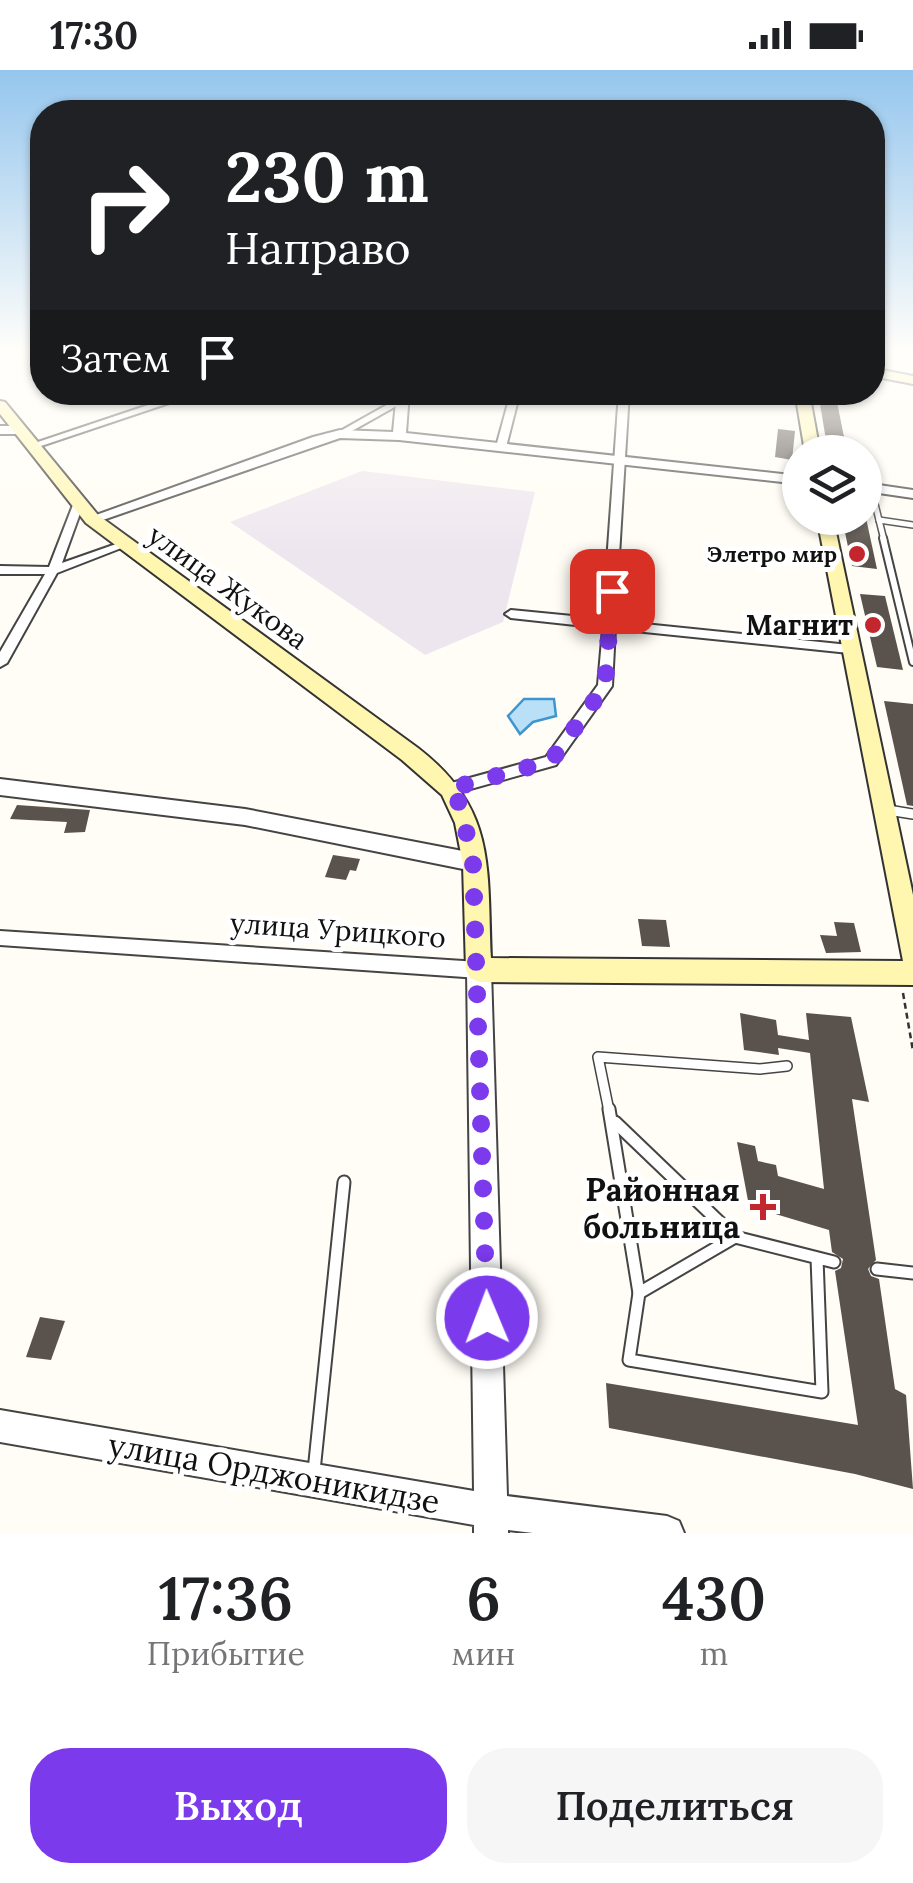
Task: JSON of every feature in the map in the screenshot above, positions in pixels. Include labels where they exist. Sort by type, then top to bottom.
[{"type":"main road","name":"улица Жукова","points":[[17,435],[78,505],[123,545],[410,754],[449,789]]},
{"type":"main road","points":[[828,535],[913,956]]},
{"type":"main road","points":[[449,789],[460,804],[473,862],[479,970]]},
{"type":"main road","name":"улица Урицкого","points":[[479,970],[913,973]]},
{"type":"street","points":[[17,435],[92,417]]},
{"type":"street","points":[[92,519],[340,434],[367,417]]},
{"type":"street","points":[[398,436],[400,417]]},
{"type":"street","points":[[501,448],[509,417]]},
{"type":"street","points":[[449,789],[551,761],[605,686],[622,417]]},
{"type":"street","points":[[340,434],[398,436],[782,478]]},
{"type":"street","points":[[882,490],[913,494]]},
{"type":"street","points":[[0,663],[52,571],[71,531],[78,505]]},
{"type":"street","points":[[0,570],[52,571],[123,545]]},
{"type":"street","points":[[511,614],[850,649]]},
{"type":"street","points":[[0,787],[245,817],[473,862]]},
{"type":"street","name":"улица Урицкого","points":[[0,938],[479,970]]},
{"type":"street","points":[[479,970],[491,1522]]},
{"type":"street","name":"улица Орджоникидзе","points":[[0,1426],[314,1481],[491,1522],[666,1533]]},
{"type":"lane","points":[[882,520],[913,524]]},
{"type":"lane","points":[[882,535],[913,662]]},
{"type":"lane","points":[[884,810],[913,814]]},
{"type":"lane","points":[[787,1066],[760,1069],[598,1056],[613,1120],[638,1293],[629,1360],[822,1392],[817,1258]]},
{"type":"lane","points":[[613,1120],[735,1236],[834,1262]]},
{"type":"lane","points":[[314,1481],[344,1182]]},
{"type":"lane","points":[[638,1293],[735,1236]]},
{"type":"lane","points":[[877,1268],[913,1273]]},
{"type":"shaded area","points":[[362,471],[535,492],[503,622],[425,655],[230,522]]},
{"type":"water","points":[[524,699],[554,699],[556,716],[533,722],[520,734],[508,716]]},
{"type":"building","points":[[822,417],[840,417],[844,435],[825,435]]},
{"type":"building","points":[[778,429],[795,431],[795,435],[782,435],[782,458],[775,457]]},
{"type":"building","points":[[846,535],[870,535],[877,569],[852,566]]},
{"type":"building","points":[[860,594],[885,596],[903,670],[877,667]]},
{"type":"building","points":[[884,701],[913,704],[913,806],[907,805]]},
{"type":"building","points":[[17,805],[90,810],[85,832],[64,833],[67,822],[10,819]]},
{"type":"building","points":[[333,855],[360,859],[356,871],[350,870],[346,880],[325,877]]},
{"type":"building","points":[[638,919],[666,920],[670,947],[642,946]]},
{"type":"building","points":[[834,922],[854,923],[861,952],[826,953],[820,935],[837,936]]},
{"type":"building","points":[[740,1013],[776,1020],[778,1035],[809,1040],[806,1013],[851,1017],[869,1102],[852,1099],[876,1260],[868,1269],[871,1276],[879,1279],[895,1389],[906,1395],[913,1489],[855,1474],[609,1428],[606,1383],[858,1425],[835,1271],[841,1268],[843,1259],[832,1252],[829,1230],[749,1206],[737,1142],[755,1146],[758,1161],[776,1165],[778,1176],[824,1189],[810,1053],[778,1048],[779,1055],[744,1050]]},
{"type":"building","points":[[40,1317],[65,1321],[51,1360],[26,1357]]},
{"type":"place","name":"Элетро мир","points":[[857,554]]},
{"type":"place","name":"Магнит","points":[[873,625]]},
{"type":"place","name":"Районная больница","points":[[763,1207]]},
{"type":"route","points":[[487,1318],[473,862],[460,804],[449,789],[551,761],[605,686],[612,591]]}]
